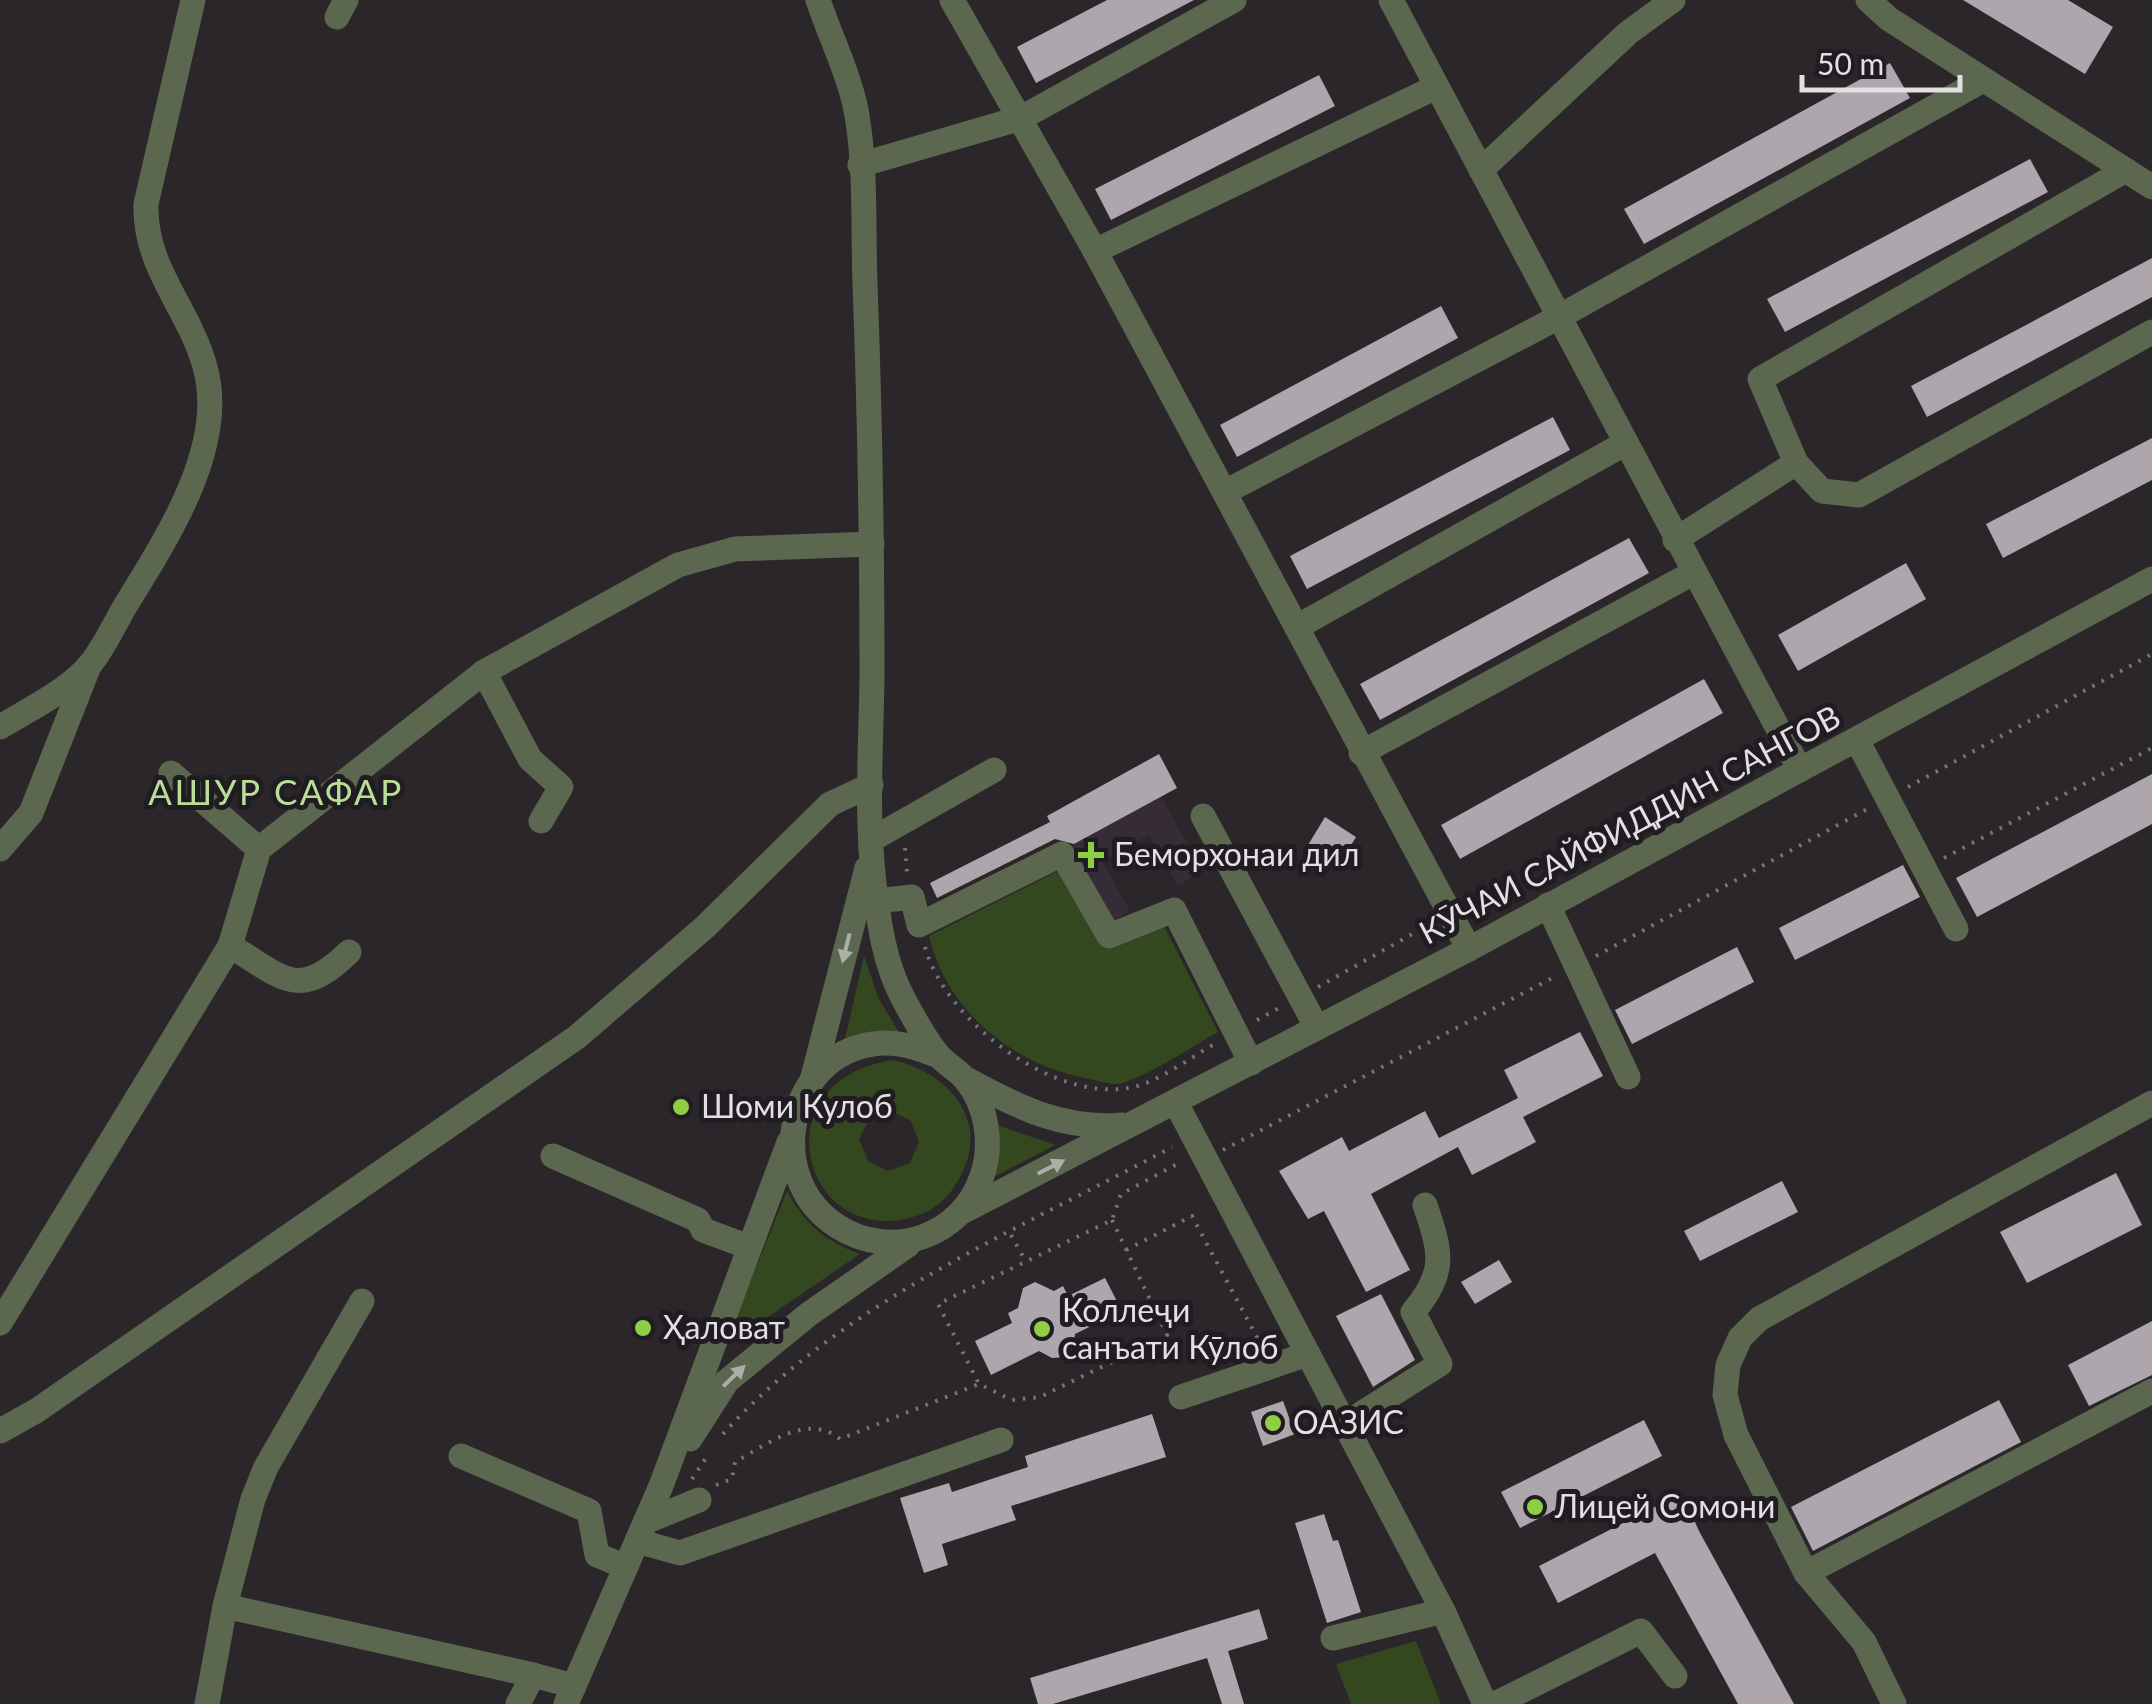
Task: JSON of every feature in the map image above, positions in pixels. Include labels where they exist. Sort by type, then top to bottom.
[{"type":"street","points":[[0,849],[31,814],[89,666],[180,516],[209,416],[206,369],[145,238],[146,204],[193,0]]},
{"type":"street","points":[[818,0],[858,119],[872,544],[870,846],[881,936],[902,996],[939,1056],[966,1079],[1022,1110],[1086,1128],[1138,1123]]},
{"type":"street","points":[[952,0],[1095,251],[1468,949]]},
{"type":"street","points":[[860,165],[1021,118],[1234,0]]},
{"type":"street","points":[[1391,0],[1800,770]]},
{"type":"street","points":[[1481,170],[1628,33],[1673,0]]},
{"type":"street","points":[[1868,0],[1888,20],[2152,187]]},
{"type":"street","points":[[1225,492],[1558,318],[1984,80]]},
{"type":"street","points":[[1095,251],[1436,87]]},
{"type":"street","points":[[2126,170],[1760,380],[1796,463],[1822,491],[1859,496],[2152,332]]},
{"type":"street","points":[[1297,628],[1624,444]]},
{"type":"street","points":[[1675,540],[1796,463]]},
{"type":"street","points":[[0,1323],[230,946],[259,849],[484,672],[678,565],[735,549],[872,544]]},
{"type":"street","points":[[1361,753],[1693,573]]},
{"type":"street","name":"КӮЧАИ САЙФИДДИН САНГОВ","points":[[964,1211],[1468,949],[2152,579]]},
{"type":"street","points":[[0,727],[57,693],[89,666]]},
{"type":"street","points":[[484,672],[530,759],[561,786],[541,821]]},
{"type":"street","points":[[1857,740],[1956,929]]},
{"type":"street","points":[[225,1606],[533,1675],[570,1695],[660,1486],[813,1077],[870,846],[903,821],[994,770]]},
{"type":"street","points":[[171,773],[259,849]]},
{"type":"street","points":[[0,1431],[36,1412],[577,1037],[705,927],[830,804],[871,785]]},
{"type":"street","points":[[1202,816],[1318,1028]]},
{"type":"street","points":[[876,901],[912,897],[919,925],[1062,854],[1109,936],[1174,910],[1252,1063]]},
{"type":"street","points":[[1548,905],[1628,1077]]},
{"type":"street","points":[[230,946],[292,982],[322,978],[349,952]]},
{"type":"street","points":[[813,1077],[840,1055],[872,1044],[907,1044],[939,1056]]},
{"type":"street","points":[[660,1486],[726,1381],[808,1314],[964,1211],[982,1177],[988,1143],[982,1109],[966,1079]]},
{"type":"street","points":[[1176,1103],[1194,1136],[1194,1161],[1308,1354],[1443,1611],[1485,1704]]},
{"type":"street","points":[[1894,1704],[1864,1642],[1806,1572],[1736,1435],[1725,1396],[1728,1364],[1740,1338],[1759,1319],[2152,1103]]},
{"type":"street","points":[[789,1140],[795,1174],[812,1204],[838,1227],[870,1239],[908,1245]]},
{"type":"street","points":[[553,1156],[698,1220],[704,1230],[749,1248]]},
{"type":"street","points":[[1345,1424],[1440,1364],[1413,1312],[1431,1290],[1441,1251],[1425,1205]]},
{"type":"street","points":[[207,1704],[225,1606],[266,1467],[362,1302]]},
{"type":"street","points":[[1181,1397],[1308,1354]]},
{"type":"street","points":[[1806,1572],[2152,1391]]},
{"type":"street","points":[[641,1532],[680,1553],[1001,1440]]},
{"type":"street","points":[[461,1456],[589,1511],[597,1554],[626,1567]]},
{"type":"street","points":[[641,1532],[690,1504]]},
{"type":"street","points":[[1333,1638],[1443,1611]]},
{"type":"street","points":[[1495,1704],[1641,1631],[1674,1676]]},
{"type":"street","points":[[518,1704],[533,1675]]},
{"type":"path","points":[[1112,1220],[938,1304],[979,1384],[1012,1400],[1040,1397],[1167,1335],[1112,1220],[1121,1194],[1194,1161],[1576,966],[2152,654]]},
{"type":"path","points":[[1924,868],[2152,748]]},
{"type":"path","points":[[903,821],[912,897]]},
{"type":"path","points":[[919,925],[930,964],[978,1028],[1040,1070],[1110,1090],[1133,1088],[1449,913]]},
{"type":"path","points":[[718,1440],[751,1403],[847,1327],[1194,1136]]},
{"type":"path","points":[[1126,1250],[1192,1216],[1265,1351]]},
{"type":"path","points":[[1010,1234],[1026,1262]]},
{"type":"path","points":[[690,1504],[702,1490],[732,1479],[734,1462],[800,1429],[816,1427],[840,1439],[979,1384]]},
{"type":"path","points":[[690,1504],[691,1480],[708,1453]]},
{"type":"shaded area","name":"Беморхонаи дил","points":[[1161,796],[1202,872],[1178,886],[1149,835],[1102,861],[1130,911],[1107,924],[1065,849]]},
{"type":"green space","points":[[1056,872],[1067,877],[1108,942],[1162,922],[1218,1032],[1147,1073],[1114,1084],[1058,1071],[1032,1060],[986,1030],[950,987],[929,936]]},
{"type":"green space","points":[[864,956],[879,999],[900,1034],[844,1043]]},
{"type":"green space","points":[[893,1060],[935,1078],[963,1108],[970,1146],[965,1168],[947,1196],[930,1210],[901,1220],[866,1218],[838,1204],[819,1181],[810,1153],[812,1123],[825,1095],[852,1073]],"holes":[[[891,1111],[911,1121],[919,1142],[910,1163],[888,1171],[868,1161],[859,1139],[869,1119]]]},
{"type":"green space","points":[[997,1125],[1055,1145],[994,1177]]},
{"type":"green space","points":[[787,1191],[817,1230],[860,1254],[724,1347]]},
{"type":"green space","points":[[1416,1641],[1441,1704],[1351,1704],[1336,1664]]},
{"type":"building","points":[[1107,0],[1194,0],[1036,83],[1017,47]]},
{"type":"building","points":[[1963,0],[2068,0],[2113,27],[2085,74]]},
{"type":"building","points":[[1890,63],[1910,98],[1644,244],[1624,209]]},
{"type":"building","points":[[1319,75],[1335,106],[1111,220],[1095,189]]},
{"type":"building","points":[[2030,159],[2048,192],[1785,332],[1767,299]]},
{"type":"building","points":[[2152,258],[2152,297],[1927,417],[1911,386]]},
{"type":"building","points":[[1441,306],[1458,338],[1237,457],[1220,425]]},
{"type":"building","points":[[1553,417],[1570,450],[1307,589],[1290,556]]},
{"type":"building","points":[[2152,438],[2152,480],[2003,558],[1986,524]]},
{"type":"building","points":[[1629,538],[1649,573],[1380,720],[1360,684]]},
{"type":"building","points":[[1906,563],[1926,599],[1798,671],[1778,635]]},
{"type":"building","points":[[1704,679],[1723,713],[1460,859],[1441,825]]},
{"type":"building","points":[[1159,754],[1177,788],[1074,844],[1055,839],[937,898],[930,883],[1050,822],[1047,816]]},
{"type":"building","points":[[2152,774],[2152,824],[1977,917],[1956,878]]},
{"type":"building","points":[[1325,817],[1356,837],[1336,870],[1305,850]]},
{"type":"building","points":[[1903,865],[1920,897],[1795,960],[1779,928]]},
{"type":"building","points":[[1737,947],[1754,982],[1632,1044],[1615,1010]]},
{"type":"building","points":[[1580,1032],[1603,1076],[1523,1117],[1536,1142],[1472,1175],[1458,1147],[1371,1194],[1410,1270],[1366,1292],[1324,1211],[1308,1219],[1279,1171],[1342,1137],[1349,1151],[1425,1111],[1439,1138],[1518,1098],[1504,1070]]},
{"type":"building","points":[[2116,1173],[2142,1225],[2027,1283],[2000,1232]]},
{"type":"building","points":[[1782,1181],[1798,1212],[1700,1261],[1684,1231]]},
{"type":"building","points":[[1499,1260],[1512,1282],[1475,1304],[1461,1282]]},
{"type":"building","name":"Коллеҷи санъати Кӯлоб","points":[[1105,1278],[1122,1311],[1075,1334],[1073,1348],[1065,1357],[1052,1358],[1039,1351],[991,1375],[975,1341],[1012,1323],[1008,1313],[1018,1308],[1023,1288],[1035,1282],[1054,1291],[1063,1286],[1068,1296]]},
{"type":"building","points":[[1381,1294],[1415,1360],[1373,1387],[1336,1316]]},
{"type":"building","points":[[2152,1321],[2152,1375],[2089,1406],[2068,1365]]},
{"type":"building","points":[[1999,1400],[2021,1442],[1813,1551],[1791,1507]]},
{"type":"building","name":"ОАЗИС","points":[[1283,1401],[1295,1434],[1263,1446],[1251,1412]]},
{"type":"building","points":[[1152,1414],[1166,1457],[1011,1506],[1016,1520],[942,1544],[948,1565],[924,1573],[900,1498],[949,1483],[952,1492],[1028,1467],[1025,1456]]},
{"type":"building","points":[[1644,1420],[1662,1456],[1520,1528],[1501,1492]]},
{"type":"building","points":[[1682,1493],[1794,1704],[1738,1704],[1655,1553],[1558,1603],[1539,1566]]},
{"type":"building","points":[[1324,1514],[1333,1541],[1338,1540],[1361,1612],[1327,1623],[1295,1523]]},
{"type":"building","points":[[1259,1609],[1268,1639],[1228,1651],[1244,1704],[1222,1704],[1207,1658],[1053,1704],[1038,1704],[1030,1678]]},
{"type":"place","name":"Беморхонаи дил","points":[[1091,855]]},
{"type":"place","name":"Шоми Кулоб","points":[[681,1107]]},
{"type":"place","name":"Ҳаловат","points":[[643,1328]]},
{"type":"place","name":"Коллеҷи санъати Кӯлоб","points":[[1042,1329]]},
{"type":"place","name":"ОАЗИС","points":[[1273,1423]]},
{"type":"place","name":"Лицей Сомони","points":[[1535,1507]]},
{"type":"district","name":"АШУР САФАР","points":[[276,793]]}]
